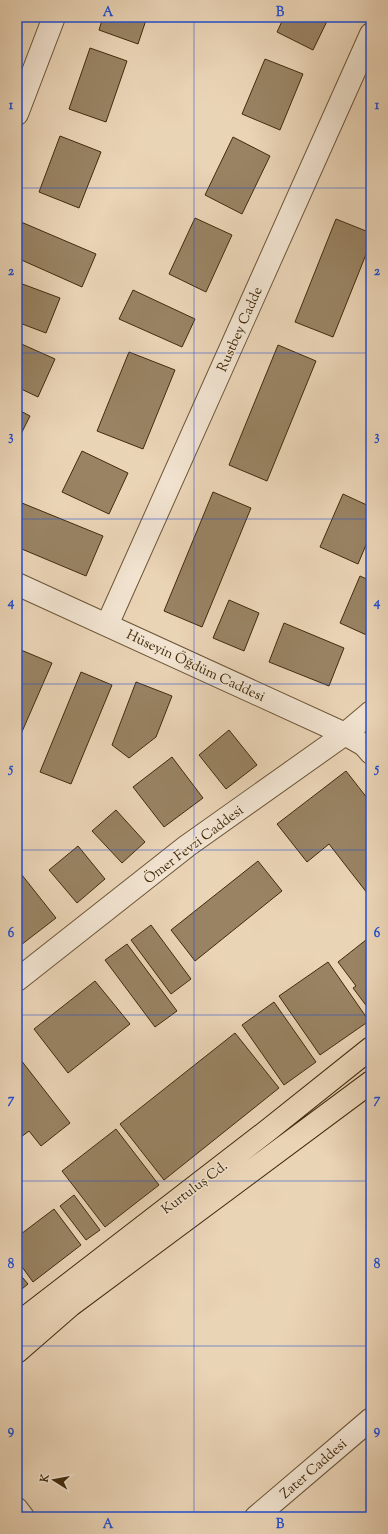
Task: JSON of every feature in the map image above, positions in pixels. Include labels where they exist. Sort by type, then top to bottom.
[{"type":"main road","name":"Kurtuluş Cd.","points":[[17,1324],[262,1135],[371,1048]]},
{"type":"main road","name":"Kurtuluş Cd.","points":[[17,1352],[71,1306],[371,1082]]},
{"type":"street","points":[[17,114],[54,17]]},
{"type":"street","name":"Rustbey Cadde","points":[[107,624],[371,34]]},
{"type":"street","name":"Hüseyin Öğdüm Caddesi","points":[[17,584],[345,734],[364,745],[371,753]]},
{"type":"street","name":"Ömer Fevzi Caddesi","points":[[17,980],[187,846],[345,734],[371,712]]},
{"type":"street","name":"Zater Caddesi","points":[[256,1517],[371,1420]]},
{"type":"street","points":[[17,1509],[24,1517]]},
{"type":"building","points":[[103,17],[147,17],[138,44],[99,30]]},
{"type":"building","points":[[284,17],[329,17],[313,50],[277,32]]},
{"type":"building","points":[[90,48],[127,61],[106,122],[69,109]]},
{"type":"building","points":[[265,59],[303,74],[280,130],[242,114]]},
{"type":"building","points":[[60,136],[101,152],[79,208],[39,192]]},
{"type":"building","points":[[233,137],[270,156],[242,214],[205,195]]},
{"type":"building","points":[[195,218],[232,235],[206,292],[169,274]]},
{"type":"building","points":[[336,219],[371,233],[371,242],[333,337],[295,322]]},
{"type":"building","points":[[21,222],[96,254],[82,287],[17,258],[17,231]]},
{"type":"building","points":[[17,282],[60,298],[46,333],[17,322]]},
{"type":"building","points":[[133,290],[195,319],[182,347],[119,319]]},
{"type":"building","points":[[17,342],[55,359],[38,397],[17,387]]},
{"type":"building","points":[[278,345],[316,361],[267,481],[229,465]]},
{"type":"building","points":[[129,352],[175,370],[143,449],[97,431]]},
{"type":"building","points":[[17,409],[30,416],[17,442]]},
{"type":"building","points":[[82,451],[128,473],[109,514],[62,492]]},
{"type":"building","points":[[213,492],[251,508],[202,627],[164,611]]},
{"type":"building","points":[[343,494],[371,507],[371,533],[358,564],[320,547]]},
{"type":"building","points":[[17,501],[103,536],[86,576],[17,547]]},
{"type":"building","points":[[360,576],[371,581],[371,637],[340,623]]},
{"type":"building","points":[[229,600],[259,613],[244,651],[213,638]]},
{"type":"building","points":[[284,623],[344,648],[329,686],[269,662]]},
{"type":"building","points":[[21,650],[52,663],[21,734],[17,733],[17,660]]},
{"type":"building","points":[[81,672],[112,685],[71,784],[40,772]]},
{"type":"building","points":[[136,682],[172,696],[156,737],[129,758],[112,745]]},
{"type":"building","points":[[229,730],[257,765],[226,789],[199,755]]},
{"type":"building","points":[[172,757],[203,798],[164,827],[133,787]]},
{"type":"building","points":[[346,771],[371,803],[371,898],[329,844],[307,862],[277,824]]},
{"type":"building","points":[[116,810],[145,842],[122,863],[92,831]]},
{"type":"building","points":[[78,846],[105,879],[77,903],[49,870]]},
{"type":"building","points":[[258,861],[282,891],[195,961],[171,930]]},
{"type":"building","points":[[18,870],[56,918],[17,948],[17,871]]},
{"type":"building","points":[[151,925],[191,979],[171,994],[131,940]]},
{"type":"building","points":[[371,936],[371,1012],[353,988],[356,986],[338,962]]},
{"type":"building","points":[[127,944],[177,1011],[155,1027],[105,960]]},
{"type":"building","points":[[328,962],[369,1021],[320,1055],[279,996]]},
{"type":"building","points":[[95,981],[130,1024],[68,1073],[34,1029]]},
{"type":"building","points":[[274,1002],[316,1062],[284,1085],[242,1025]]},
{"type":"building","points":[[235,1033],[279,1088],[164,1180],[120,1124]]},
{"type":"building","points":[[17,1055],[70,1123],[41,1146],[29,1131],[17,1140]]},
{"type":"building","points":[[116,1129],[159,1185],[105,1227],[62,1171]]},
{"type":"building","points":[[74,1195],[100,1230],[86,1240],[60,1206]]},
{"type":"building","points":[[54,1209],[81,1245],[33,1282],[17,1260],[17,1237]]},
{"type":"building","points":[[17,1271],[28,1284],[17,1293]]}]
